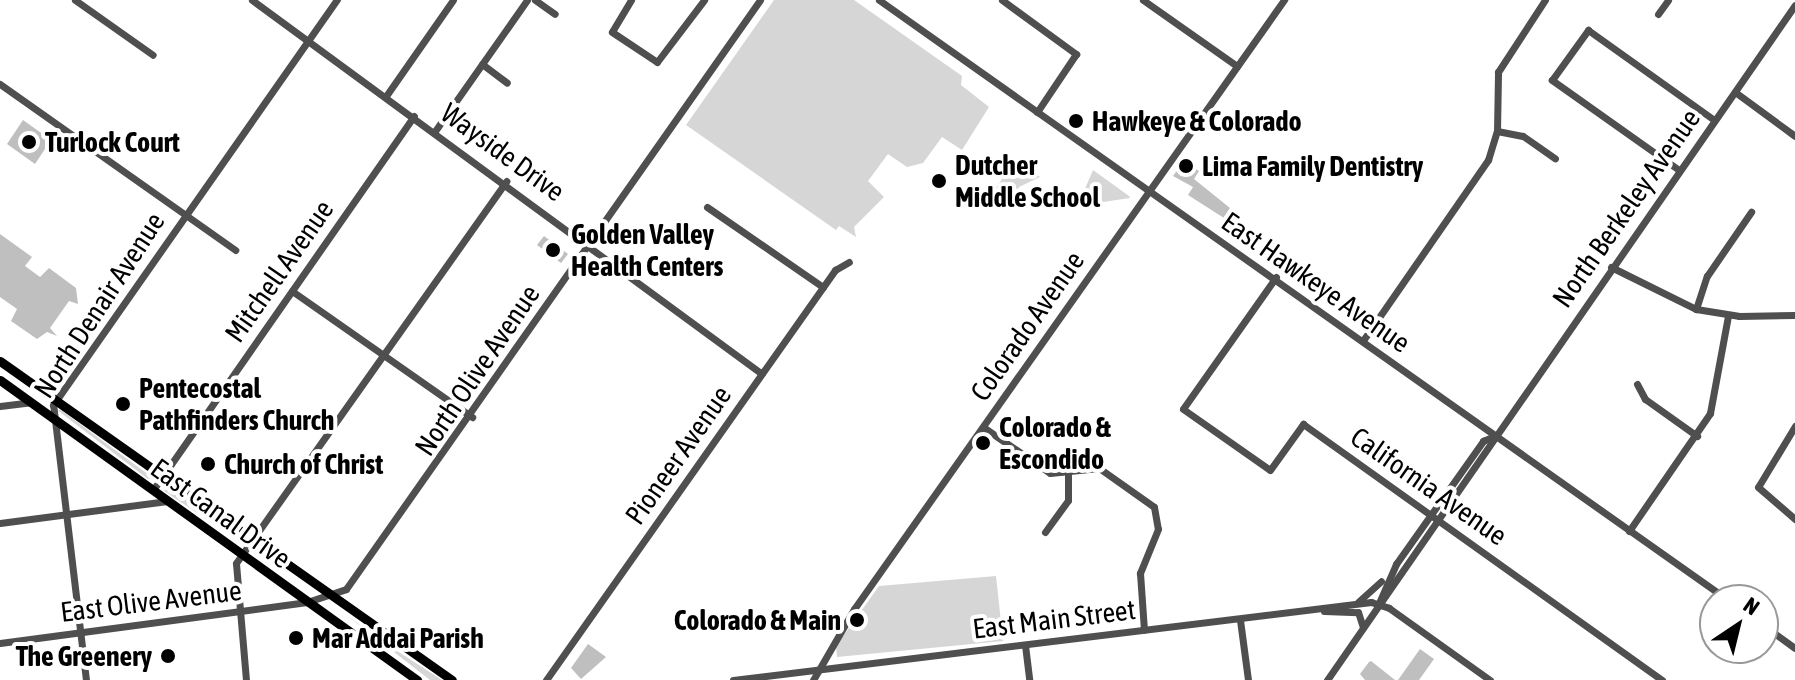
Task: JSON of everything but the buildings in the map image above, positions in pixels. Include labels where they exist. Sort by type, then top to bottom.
[{"type":"main road","name":"East Canal Drive","points":[[0,361],[452,680]]},
{"type":"main road","name":"East Canal Drive","points":[[0,380],[417,680]]},
{"type":"street","points":[[75,0],[153,55]]},
{"type":"street","name":"Wayside Drive","points":[[252,0],[506,181],[762,374]]},
{"type":"street","name":"North Denair Avenue","points":[[86,680],[51,416],[56,401],[184,214],[337,0]]},
{"type":"street","points":[[386,96],[453,0]]},
{"type":"street","points":[[435,131],[527,0]]},
{"type":"street","points":[[535,0],[555,14]]},
{"type":"street","points":[[631,0],[612,30],[657,62],[704,0]]},
{"type":"street","name":"North Olive Avenue","points":[[330,596],[364,569],[760,0]]},
{"type":"street","name":"East Hawkeye Avenue","points":[[879,0],[1149,192],[1364,339],[1494,436],[1705,584]]},
{"type":"street","points":[[1002,0],[1076,54],[1037,112]]},
{"type":"street","points":[[1143,0],[1237,66]]},
{"type":"street","name":"Colorado Avenue","points":[[813,680],[814,670],[829,646],[1284,0]]},
{"type":"street","points":[[1364,339],[1485,166],[1497,131],[1496,77],[1545,0]]},
{"type":"street","points":[[1658,14],[1668,0]]},
{"type":"street","name":"North Berkeley Avenue","points":[[1327,680],[1795,5]]},
{"type":"street","points":[[1679,170],[1552,80],[1588,30],[1714,120]]},
{"type":"street","points":[[482,64],[507,83]]},
{"type":"street","points":[[0,84],[235,250]]},
{"type":"street","points":[[1735,92],[1795,136]]},
{"type":"street","name":"Mitchell Avenue","points":[[153,490],[414,116]]},
{"type":"street","points":[[1497,131],[1520,134],[1555,158]]},
{"type":"street","points":[[246,680],[233,570],[506,181]]},
{"type":"street","points":[[707,207],[823,287]]},
{"type":"street","points":[[1696,309],[1704,281],[1751,212]]},
{"type":"street","name":"Pioneer Avenue","points":[[546,680],[823,287],[839,265],[849,262]]},
{"type":"street","points":[[1611,267],[1696,309],[1728,316],[1795,315]]},
{"type":"street","name":"California Avenue","points":[[1276,277],[1183,409],[1270,470],[1303,424],[1662,680]]},
{"type":"street","points":[[292,291],[472,417]]},
{"type":"street","points":[[1629,531],[1697,436],[1717,395],[1728,316]]},
{"type":"street","points":[[1637,384],[1645,399],[1697,436]]},
{"type":"street","points":[[0,406],[31,402]]},
{"type":"street","points":[[1795,426],[1758,487],[1795,519]]},
{"type":"street","points":[[983,427],[1043,470],[1068,475],[1103,469],[1156,509],[1158,529],[1140,573],[1144,630]]},
{"type":"street","name":"North Berkeley Avenue","points":[[1379,603],[1396,564],[1483,441],[1494,436]]},
{"type":"street","points":[[1045,532],[1069,496],[1068,475]]},
{"type":"street","points":[[0,523],[166,501]]},
{"type":"street","points":[[1352,605],[1396,564]]},
{"type":"street","name":"East Olive Avenue","points":[[0,643],[238,613],[330,596]]},
{"type":"street","points":[[1379,603],[1490,680]]},
{"type":"street","name":"East Main Street","points":[[733,680],[1379,603]]},
{"type":"street","points":[[1318,610],[1358,612],[1362,631]]},
{"type":"street","points":[[1240,620],[1248,680]]},
{"type":"street","points":[[1025,645],[1029,680]]},
{"type":"street","points":[[829,646],[833,660],[849,666]]},
{"type":"shaded area","points":[[774,0],[854,0],[962,76],[961,85],[989,107],[962,150],[942,137],[923,163],[907,167],[888,154],[868,181],[884,197],[854,227],[856,237],[839,226],[836,230],[686,125]]},
{"type":"shaded area","points":[[1015,160],[1040,177],[1019,187],[1017,209],[993,192]]},
{"type":"shaded area","points":[[1093,170],[1130,198],[1103,202],[1082,196]]},
{"type":"shaded area","points":[[57,410],[61,410],[153,478],[148,479]]},
{"type":"shaded area","points":[[168,485],[242,538],[243,543],[164,491]]},
{"type":"shaded area","points":[[996,576],[1003,641],[837,657],[836,646],[879,586]]},
{"type":"shaded area","points":[[345,614],[391,647],[442,680],[430,680]]},
{"type":"place","name":"Hawkeye & Colorado","points":[[1076,121]]},
{"type":"place","name":"Turlock Court","points":[[29,142]]},
{"type":"place","name":"Lima Family Dentistry","points":[[1186,166]]},
{"type":"place","name":"Dutcher Middle School","points":[[939,181]]},
{"type":"place","name":"Golden Valley Health Centers","points":[[553,250]]},
{"type":"place","name":"Pentecostal Pathfinders Church","points":[[123,404]]},
{"type":"place","name":"Colorado & Escondido","points":[[983,443]]},
{"type":"place","name":"Church of Christ","points":[[208,464]]},
{"type":"place","name":"Colorado & Main","points":[[857,620]]},
{"type":"place","name":"Mar Addai Parish","points":[[296,638]]},
{"type":"place","name":"The Greenery","points":[[168,656]]}]
